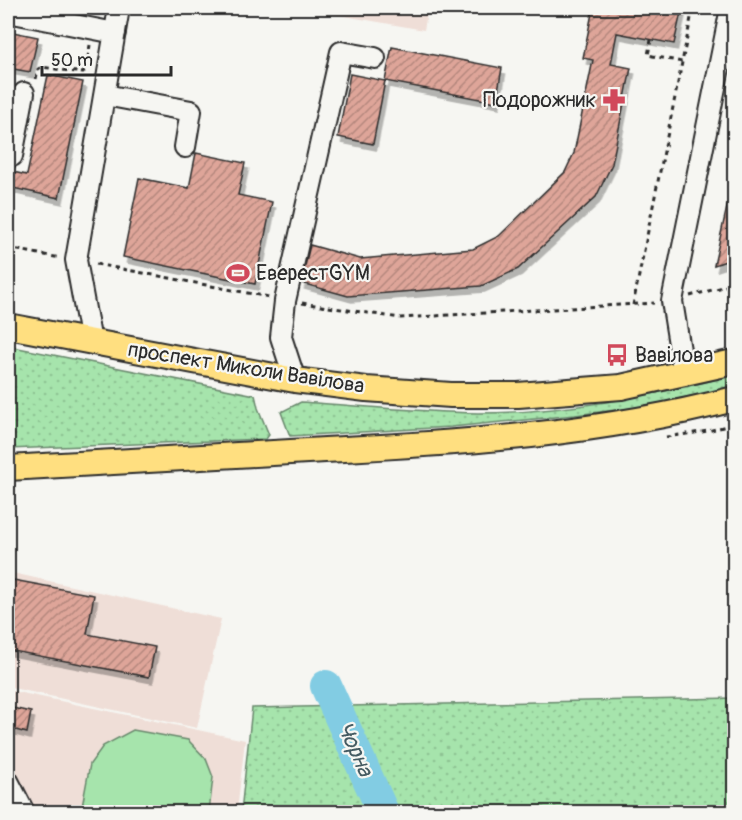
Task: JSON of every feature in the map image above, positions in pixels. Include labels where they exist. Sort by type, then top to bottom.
[{"type":"main road","name":"проспект Миколи Вавілова","points":[[8,326],[295,380],[366,389],[430,393],[518,395],[621,387],[735,362]]},
{"type":"main road","points":[[8,468],[428,445],[554,433],[665,416],[735,399]]},
{"type":"street","points":[[91,342],[76,260],[119,8]]},
{"type":"street","points":[[684,375],[672,301],[731,8]]},
{"type":"street","points":[[8,12],[115,33]]},
{"type":"street","points":[[295,380],[281,337],[285,300],[341,52],[375,58]]},
{"type":"street","points":[[8,155],[12,156],[24,93]]},
{"type":"street","points":[[105,95],[191,111],[185,147]]},
{"type":"street","points":[[8,782],[24,813]]},
{"type":"path","points":[[633,305],[693,8]]},
{"type":"path","points":[[24,93],[33,95],[38,69],[42,67],[84,73],[93,29]]},
{"type":"path","points":[[651,40],[648,55],[682,62]]},
{"type":"path","points":[[8,248],[285,300],[400,318],[633,305],[672,301],[735,284]]},
{"type":"shaded area","points":[[255,8],[299,8],[266,10]]},
{"type":"shaded area","points":[[299,8],[428,8],[424,30]]},
{"type":"shaded area","points":[[8,572],[221,619],[197,728],[8,687]]},
{"type":"shaded area","points":[[8,690],[245,740],[237,812],[8,812]]},
{"type":"green space","points":[[8,346],[255,395],[269,435],[266,439],[8,449]]},
{"type":"green space","points":[[734,375],[734,387],[640,407],[451,427],[290,436],[281,412],[301,402],[478,413],[543,410],[608,402]]},
{"type":"green space","points":[[734,503],[734,608],[728,504]]},
{"type":"green space","points":[[734,698],[734,812],[241,812],[252,708]]},
{"type":"green space","points":[[133,730],[188,740],[206,759],[213,777],[209,812],[81,812],[90,764],[103,746]]},
{"type":"building","points":[[593,8],[682,8],[674,44],[617,33],[611,64],[631,68],[612,164],[596,197],[518,269],[481,286],[348,296],[301,283],[310,245],[360,259],[473,249],[499,236],[565,172],[574,153],[593,60],[583,58]]},
{"type":"building","points":[[8,31],[38,37],[30,72],[8,68]]},
{"type":"building","points":[[392,47],[502,68],[496,102],[385,81]]},
{"type":"building","points":[[350,74],[385,81],[373,144],[338,137]]},
{"type":"building","points":[[48,75],[83,82],[59,198],[8,187],[8,171],[27,175]]},
{"type":"building","points":[[196,153],[245,163],[238,195],[272,202],[255,284],[123,257],[139,178],[189,188]]},
{"type":"building","points":[[729,198],[735,199],[735,258],[714,265]]},
{"type":"building","points":[[8,579],[94,595],[87,634],[155,647],[149,677],[8,650]]},
{"type":"building","points":[[8,707],[31,712],[27,733],[8,728]]},
{"type":"waterway","name":"Чорна","points":[[326,686],[383,812]]},
{"type":"place","name":"Подорожник","points":[[614,100]]},
{"type":"place","name":"ЕверестGYM","points":[[238,273]]},
{"type":"place","name":"Вавілова","points":[[617,355]]}]
